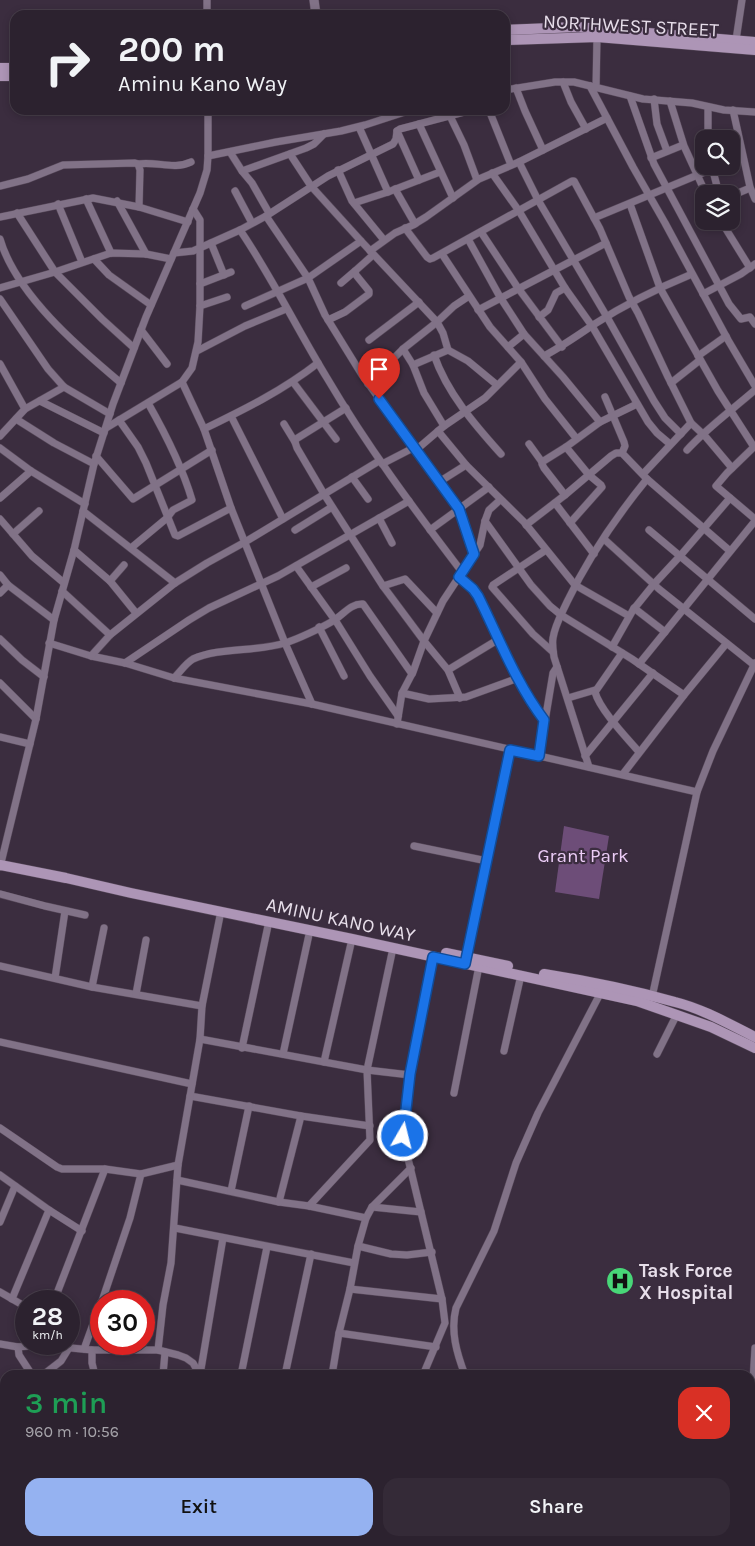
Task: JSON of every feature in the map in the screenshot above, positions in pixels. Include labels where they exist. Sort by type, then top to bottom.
[{"type":"main road","name":"NORTHWEST STREET","points":[[510,30],[577,27],[755,42]]},
{"type":"main road","name":"NORTHWEST STREET","points":[[510,40],[597,37],[755,50]]},
{"type":"main road","name":"AMINU KANO WAY","points":[[0,863],[131,893],[433,957],[466,960],[479,966],[721,1020],[755,1037]]},
{"type":"main road","name":"AMINU KANO WAY","points":[[0,863],[314,924],[466,960],[597,983],[675,1002],[683,1012],[755,1048]]},
{"type":"street","points":[[736,40],[742,0]]},
{"type":"street","points":[[597,37],[593,87],[607,118],[755,388],[730,412],[702,433],[687,450]]},
{"type":"street","points":[[563,82],[586,129]]},
{"type":"street","points":[[510,89],[574,82],[630,96],[755,112],[755,116]]},
{"type":"street","points":[[516,88],[543,150]]},
{"type":"street","points":[[630,96],[651,158],[719,285],[738,317],[741,319],[750,317],[755,324]]},
{"type":"street","points":[[654,99],[657,124],[667,151]]},
{"type":"street","points":[[670,101],[683,145],[702,185]]},
{"type":"street","points":[[708,107],[708,130]]},
{"type":"street","points":[[733,110],[750,188],[755,199]]},
{"type":"street","points":[[0,863],[36,719],[54,620],[74,550],[96,456],[141,330],[200,194],[207,170],[208,115]]},
{"type":"street","points":[[208,156],[358,127],[395,115]]},
{"type":"street","points":[[397,131],[454,115]]},
{"type":"street","points":[[490,115],[511,165]]},
{"type":"street","points":[[450,116],[464,145],[477,180]]},
{"type":"street","points":[[341,283],[356,271],[384,240],[415,224],[477,180],[607,118]]},
{"type":"street","points":[[419,124],[453,198]]},
{"type":"street","points":[[358,127],[370,154],[391,191],[415,224]]},
{"type":"street","points":[[0,288],[111,253],[172,256],[200,249],[268,214],[338,170],[393,144],[397,131]]},
{"type":"street","points":[[397,131],[419,180]]},
{"type":"street","points":[[242,171],[314,144],[324,134]]},
{"type":"street","points":[[651,158],[683,145]]},
{"type":"street","points":[[230,152],[252,183],[268,214],[308,278],[328,320],[368,384],[459,509],[474,554]]},
{"type":"street","points":[[290,154],[311,186],[437,322],[443,333],[448,350],[468,361],[497,385]]},
{"type":"street","points":[[0,186],[28,179],[64,165],[138,164],[173,166],[185,165],[191,162]]},
{"type":"street","points":[[518,162],[572,260],[662,414],[681,434]]},
{"type":"street","points":[[138,164],[140,170],[139,206]]},
{"type":"street","points":[[338,170],[354,203],[384,240]]},
{"type":"street","points":[[354,203],[440,172]]},
{"type":"street","points":[[492,173],[519,211],[565,288],[592,326],[651,426],[670,444]]},
{"type":"street","points":[[594,218],[697,176]]},
{"type":"street","points":[[405,228],[430,259],[574,181],[594,218],[625,289],[691,423],[732,468]]},
{"type":"street","points":[[740,192],[750,188]]},
{"type":"street","points":[[235,191],[252,223]]},
{"type":"street","points":[[0,218],[93,198],[139,206],[188,222]]},
{"type":"street","points":[[86,199],[111,253]]},
{"type":"street","points":[[117,201],[146,254]]},
{"type":"street","points":[[58,204],[82,262]]},
{"type":"street","points":[[630,204],[660,288],[730,412],[755,446],[716,486],[755,520],[639,664]]},
{"type":"street","points":[[105,430],[182,382],[192,368],[197,351],[200,306],[200,220],[194,209]]},
{"type":"street","points":[[17,213],[55,272],[134,348]]},
{"type":"street","points":[[240,230],[258,256],[318,363],[381,462],[460,574],[478,596],[528,698],[544,720]]},
{"type":"street","points":[[703,294],[742,274],[752,266],[728,230]]},
{"type":"street","points":[[481,232],[518,288],[562,347]]},
{"type":"street","points":[[0,239],[20,282],[69,338],[121,383]]},
{"type":"street","points":[[468,239],[500,298],[524,334],[600,422]]},
{"type":"street","points":[[245,306],[308,278],[361,241]]},
{"type":"street","points":[[478,310],[553,269],[606,243]]},
{"type":"street","points":[[200,284],[228,274],[211,244]]},
{"type":"street","points":[[442,254],[490,327],[521,362],[545,399],[576,438]]},
{"type":"street","points":[[94,259],[110,275],[151,305]]},
{"type":"street","points":[[328,320],[345,312],[369,294],[356,275],[356,271]]},
{"type":"street","points":[[544,356],[562,347],[592,326],[632,303],[692,274]]},
{"type":"street","points":[[539,317],[548,310],[556,294],[565,288]]},
{"type":"street","points":[[368,384],[403,349],[454,306],[469,296]]},
{"type":"street","points":[[200,306],[227,297]]},
{"type":"street","points":[[0,299],[48,370],[64,388],[110,414]]},
{"type":"street","points":[[369,340],[419,302]]},
{"type":"street","points":[[197,351],[244,326],[286,308]]},
{"type":"street","points":[[141,330],[167,364]]},
{"type":"street","points":[[508,347],[524,334]]},
{"type":"street","points":[[671,383],[726,336]]},
{"type":"street","points":[[403,349],[441,428],[466,465],[526,525],[575,585],[629,616]]},
{"type":"street","points":[[412,365],[448,350]]},
{"type":"street","points":[[434,355],[446,383],[466,412],[501,454]]},
{"type":"street","points":[[91,656],[110,635],[175,584],[352,477],[381,462],[416,448],[441,428],[485,398],[521,362]]},
{"type":"street","points":[[204,429],[293,382],[318,363]]},
{"type":"street","points":[[0,364],[25,410]]},
{"type":"street","points":[[182,382],[204,429],[231,508],[285,644],[312,704]]},
{"type":"street","points":[[293,382],[336,439]]},
{"type":"street","points":[[0,436],[25,410],[64,388]]},
{"type":"street","points":[[605,397],[624,442],[625,446],[622,453]]},
{"type":"street","points":[[40,401],[105,430]]},
{"type":"street","points":[[131,548],[167,518],[173,510],[192,500],[181,470],[148,403]]},
{"type":"street","points":[[542,462],[600,422],[637,404]]},
{"type":"street","points":[[295,442],[296,439],[346,408]]},
{"type":"street","points":[[231,416],[283,519]]},
{"type":"street","points":[[16,419],[60,447],[94,464]]},
{"type":"street","points":[[119,420],[138,447],[146,463],[175,535],[178,536],[231,508]]},
{"type":"street","points":[[589,767],[557,667],[553,652],[553,636],[575,585],[618,516],[670,444],[691,423]]},
{"type":"street","points":[[284,424],[324,494],[383,586],[448,670],[460,698]]},
{"type":"street","points":[[529,444],[544,468],[565,495]]},
{"type":"street","points":[[566,447],[589,475],[602,487],[570,522]]},
{"type":"street","points":[[0,448],[84,507],[175,584]]},
{"type":"street","points":[[96,456],[132,499],[135,499],[212,450]]},
{"type":"street","points":[[526,525],[611,456],[616,453],[622,453],[645,477],[730,551]]},
{"type":"street","points":[[439,482],[466,465]]},
{"type":"street","points":[[0,498],[31,471]]},
{"type":"street","points":[[352,477],[368,499]]},
{"type":"street","points":[[430,530],[489,486]]},
{"type":"street","points":[[612,647],[634,608],[730,498]]},
{"type":"street","points":[[397,724],[402,693],[412,674],[424,641],[443,601],[481,542],[485,521],[490,510],[500,500]]},
{"type":"street","points":[[125,663],[209,608],[296,566],[409,502]]},
{"type":"street","points":[[555,503],[594,554]]},
{"type":"street","points":[[295,530],[332,507]]},
{"type":"street","points":[[13,534],[39,511]]},
{"type":"street","points":[[380,518],[392,543]]},
{"type":"street","points":[[0,519],[32,556],[64,583]]},
{"type":"street","points":[[485,521],[541,597],[561,615],[653,673],[684,695]]},
{"type":"street","points":[[649,530],[755,619]]},
{"type":"street","points":[[604,539],[726,644],[755,664],[713,751],[697,792],[652,997]]},
{"type":"street","points":[[74,550],[110,581],[136,614]]},
{"type":"street","points":[[546,550],[493,585],[493,589],[533,634],[553,652]]},
{"type":"street","points":[[110,581],[124,565]]},
{"type":"street","points":[[296,566],[398,716]]},
{"type":"street","points":[[311,587],[346,568]]},
{"type":"street","points":[[0,575],[8,585],[54,620]]},
{"type":"street","points":[[383,586],[405,579],[437,613]]},
{"type":"street","points":[[0,593],[8,585]]},
{"type":"street","points":[[62,591],[110,635]]},
{"type":"street","points":[[174,678],[192,660],[221,652],[285,644],[334,620],[354,606],[362,604],[412,674]]},
{"type":"street","points":[[634,608],[665,632]]},
{"type":"street","points":[[319,627],[344,676]]},
{"type":"street","points":[[0,639],[22,660],[44,677]]},
{"type":"street","points":[[448,670],[499,639]]},
{"type":"street","points":[[49,643],[174,678],[312,704],[697,792]]},
{"type":"street","points":[[623,774],[726,644]]},
{"type":"street","points":[[568,698],[595,690],[622,653]]},
{"type":"street","points":[[539,756],[553,673],[557,667]]},
{"type":"street","points":[[585,756],[653,673]]},
{"type":"street","points":[[402,693],[429,699],[460,698],[472,696],[518,678]]},
{"type":"street","points":[[0,684],[36,719]]},
{"type":"street","points":[[595,690],[598,701],[639,752]]},
{"type":"street","points":[[0,736],[30,744]]},
{"type":"street","points":[[466,960],[510,750]]},
{"type":"street","points":[[414,846],[487,861]]},
{"type":"street","points":[[0,894],[85,915]]},
{"type":"street","points":[[55,978],[65,911]]},
{"type":"street","points":[[163,1370],[161,1351],[163,1305],[171,1263],[178,1165],[200,1039],[202,1006],[221,911]]},
{"type":"street","points":[[242,1048],[269,921]]},
{"type":"street","points":[[92,987],[104,928]]},
{"type":"street","points":[[283,1054],[310,930]]},
{"type":"street","points":[[324,1062],[352,939]]},
{"type":"street","points":[[136,994],[146,940]]},
{"type":"street","points":[[310,1206],[370,1140],[367,1070],[393,948]]},
{"type":"street","points":[[426,1370],[445,1323],[432,1252],[403,1136],[410,1074],[433,957]]},
{"type":"street","points":[[0,966],[92,987],[202,1006]]},
{"type":"street","points":[[454,1093],[479,966]]},
{"type":"street","points":[[504,1052],[521,975]]},
{"type":"street","points":[[463,1370],[454,1330],[456,1308],[494,1231],[516,1163],[538,1113],[600,994]]},
{"type":"street","points":[[657,1054],[683,1012]]},
{"type":"street","points":[[200,1039],[367,1070],[410,1074]]},
{"type":"street","points":[[0,1042],[192,1084]]},
{"type":"street","points":[[190,1096],[370,1126]]},
{"type":"street","points":[[231,1191],[249,1106]]},
{"type":"street","points":[[279,1202],[301,1116]]},
{"type":"street","points":[[0,1128],[62,1169],[105,1169],[141,1174],[178,1165]]},
{"type":"street","points":[[333,1370],[354,1263],[366,1218],[372,1207],[411,1168]]},
{"type":"street","points":[[58,1290],[105,1169]]},
{"type":"street","points":[[105,1290],[130,1218],[141,1174]]},
{"type":"street","points":[[0,1175],[82,1231]]},
{"type":"street","points":[[177,1180],[366,1218]]},
{"type":"street","points":[[0,1222],[15,1186]]},
{"type":"street","points":[[372,1207],[421,1212]]},
{"type":"street","points":[[12,1299],[49,1210]]},
{"type":"street","points":[[174,1228],[354,1263]]},
{"type":"street","points":[[201,1370],[223,1238]]},
{"type":"street","points":[[358,1246],[391,1254],[407,1255],[432,1252]]},
{"type":"street","points":[[242,1370],[267,1247]]},
{"type":"street","points":[[286,1370],[311,1254]]},
{"type":"street","points":[[350,1289],[442,1299]]},
{"type":"street","points":[[0,1292],[15,1301]]},
{"type":"street","points":[[339,1333],[436,1347]]},
{"type":"street","points":[[90,1343],[88,1350],[94,1370]]},
{"type":"street","points":[[0,1344],[15,1346]]},
{"type":"street","points":[[754,1370],[755,1348]]},
{"type":"street","points":[[80,1349],[161,1351],[186,1358],[197,1370]]},
{"type":"street","points":[[18,1355],[28,1370]]},
{"type":"street","points":[[49,1370],[61,1361],[65,1355]]},
{"type":"green space","name":"Grant Park","points":[[564,826],[609,836],[599,899],[555,892]]},
{"type":"place","name":"Task Force X Hospital","points":[[620,1281]]},
{"type":"route","points":[[379,399],[459,509],[468,530],[474,554],[459,577],[478,596],[520,683],[544,720],[539,756],[510,750],[465,964],[433,957],[410,1074],[403,1136]]}]
